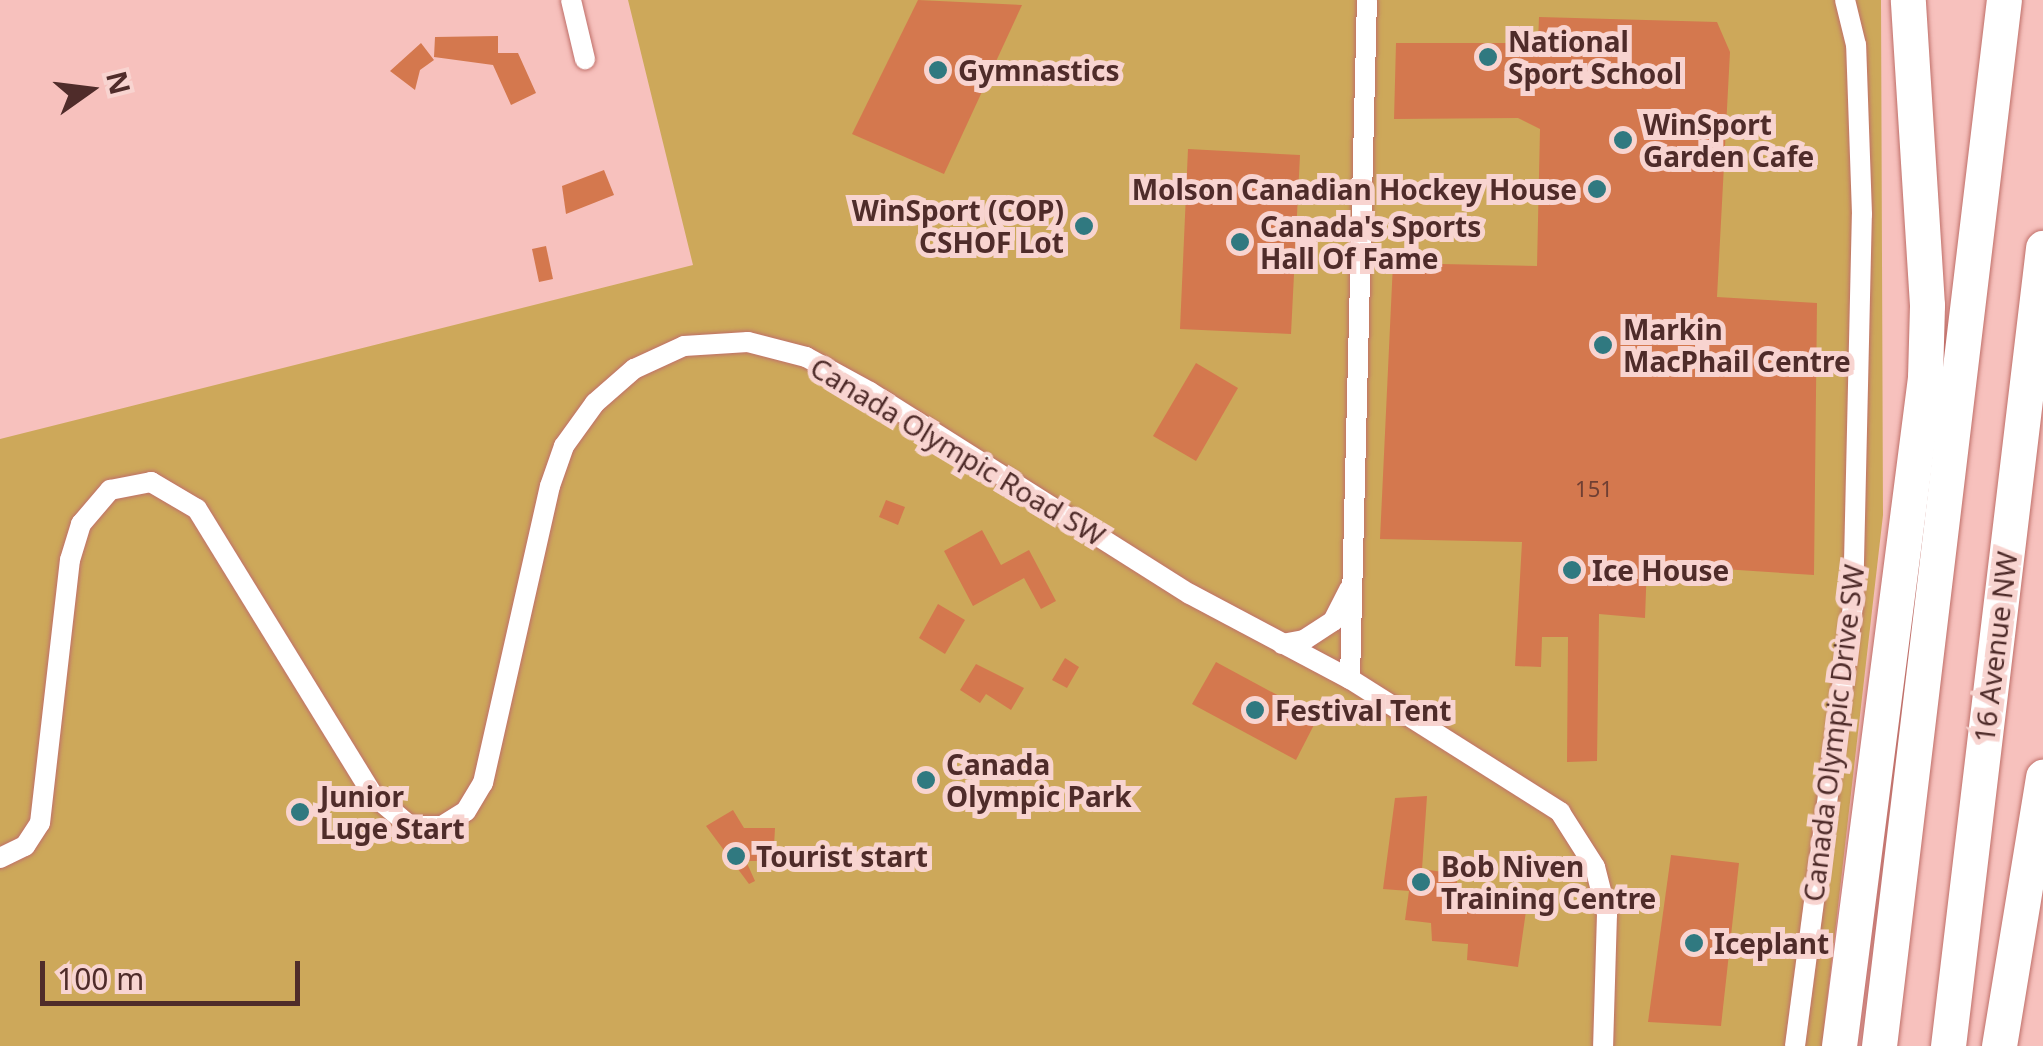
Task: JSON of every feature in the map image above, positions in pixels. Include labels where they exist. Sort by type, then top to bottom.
[{"type":"highway","points":[[1840,1046],[1925,377],[1928,305],[1908,0]]},
{"type":"highway","points":[[1878,1046],[1894,953],[2004,0]]},
{"type":"highway","name":"16 Avenue NW","points":[[1948,1046],[2043,248]]},
{"type":"highway","points":[[1999,1046],[2043,777]]},
{"type":"highway","points":[[1892,1046],[1894,953]]},
{"type":"street","points":[[571,0],[585,59]]},
{"type":"street","points":[[1350,679],[1366,0]]},
{"type":"street","name":"Canada Olympic Drive SW","points":[[1794,1046],[1853,606],[1862,214],[1856,45],[1845,0]]},
{"type":"street","name":"Canada Olympic Road SW","points":[[0,858],[33,837],[47,802],[74,542],[98,500],[135,481],[166,487],[197,509],[372,794],[418,829],[459,816],[483,783],[550,486],[564,446],[612,386],[684,346],[748,342],[806,357],[1282,644],[1350,679],[1560,812],[1578,836],[1607,914],[1603,1046]]},
{"type":"street","points":[[1282,644],[1304,640],[1333,621],[1353,581]]},
{"type":"shaded area","name":"Canada Olympic Park","points":[[628,0],[1881,0],[1883,515],[1822,1046],[0,1046],[0,439],[693,265]]},
{"type":"building","name":"Gymnastics","points":[[918,0],[1022,5],[944,174],[852,134]]},
{"type":"building","name":"Markin MacPhail Centre","points":[[1539,17],[1717,22],[1730,52],[1717,297],[1817,303],[1814,575],[1647,564],[1645,618],[1599,614],[1597,761],[1567,762],[1568,637],[1542,637],[1541,667],[1515,666],[1522,542],[1380,539],[1393,263],[1537,266],[1540,129],[1518,118],[1394,119],[1396,43],[1538,43]]},
{"type":"building","points":[[498,36],[498,53],[518,53],[536,93],[511,105],[493,65],[434,57],[435,37]]},
{"type":"building","points":[[421,43],[434,60],[420,70],[415,90],[390,71]]},
{"type":"building","name":"Canada's Sports Hall Of Fame","points":[[1188,149],[1300,155],[1291,334],[1180,329]]},
{"type":"building","points":[[604,170],[614,195],[566,214],[562,186]]},
{"type":"building","points":[[546,246],[553,279],[539,282],[532,249]]},
{"type":"building","points":[[1196,363],[1238,388],[1196,461],[1153,436]]},
{"type":"building","points":[[886,500],[905,507],[898,525],[879,517]]},
{"type":"building","points":[[982,530],[1001,565],[1029,550],[1056,601],[1041,609],[1024,578],[973,606],[944,551]]},
{"type":"building","points":[[938,604],[965,620],[945,654],[919,638]]},
{"type":"building","points":[[1065,658],[1079,667],[1067,688],[1052,680]]},
{"type":"building","name":"Festival Tent","points":[[1216,662],[1318,717],[1296,760],[1192,704]]},
{"type":"building","points":[[976,664],[1024,688],[1011,710],[986,694],[980,703],[960,690]]},
{"type":"building","name":"Bob Niven Training Centre","points":[[1427,796],[1422,869],[1457,874],[1457,891],[1528,897],[1518,967],[1467,960],[1468,944],[1432,941],[1431,923],[1405,920],[1409,891],[1383,889],[1395,798]]},
{"type":"building","name":"Junior Luge Start","points":[[300,800],[309,804],[313,813],[309,822],[300,826],[291,822],[287,813],[291,804]]},
{"type":"building","points":[[733,810],[744,828],[775,828],[774,846],[759,846],[758,861],[746,861],[755,881],[749,884],[706,826]]},
{"type":"building","name":"Iceplant","points":[[1671,855],[1739,863],[1721,1026],[1648,1022]]},
{"type":"place","name":"National Sport School","points":[[1488,57]]},
{"type":"place","name":"Gymnastics","points":[[938,70]]},
{"type":"place","name":"WinSport Garden Cafe","points":[[1623,140]]},
{"type":"place","name":"Molson Canadian Hockey House","points":[[1597,189]]},
{"type":"place","name":"WinSport (COP) CSHOF Lot","points":[[1084,226]]},
{"type":"place","name":"Canada's Sports Hall Of Fame","points":[[1240,242]]},
{"type":"place","name":"Markin MacPhail Centre","points":[[1603,345]]},
{"type":"place","name":"Ice House","points":[[1572,570]]},
{"type":"place","name":"Festival Tent","points":[[1255,710]]},
{"type":"place","name":"Canada Olympic Park","points":[[926,780]]},
{"type":"place","name":"Junior Luge Start","points":[[300,812]]},
{"type":"place","name":"Tourist start","points":[[736,856]]},
{"type":"place","name":"Bob Niven Training Centre","points":[[1421,882]]},
{"type":"place","name":"Iceplant","points":[[1694,943]]}]
